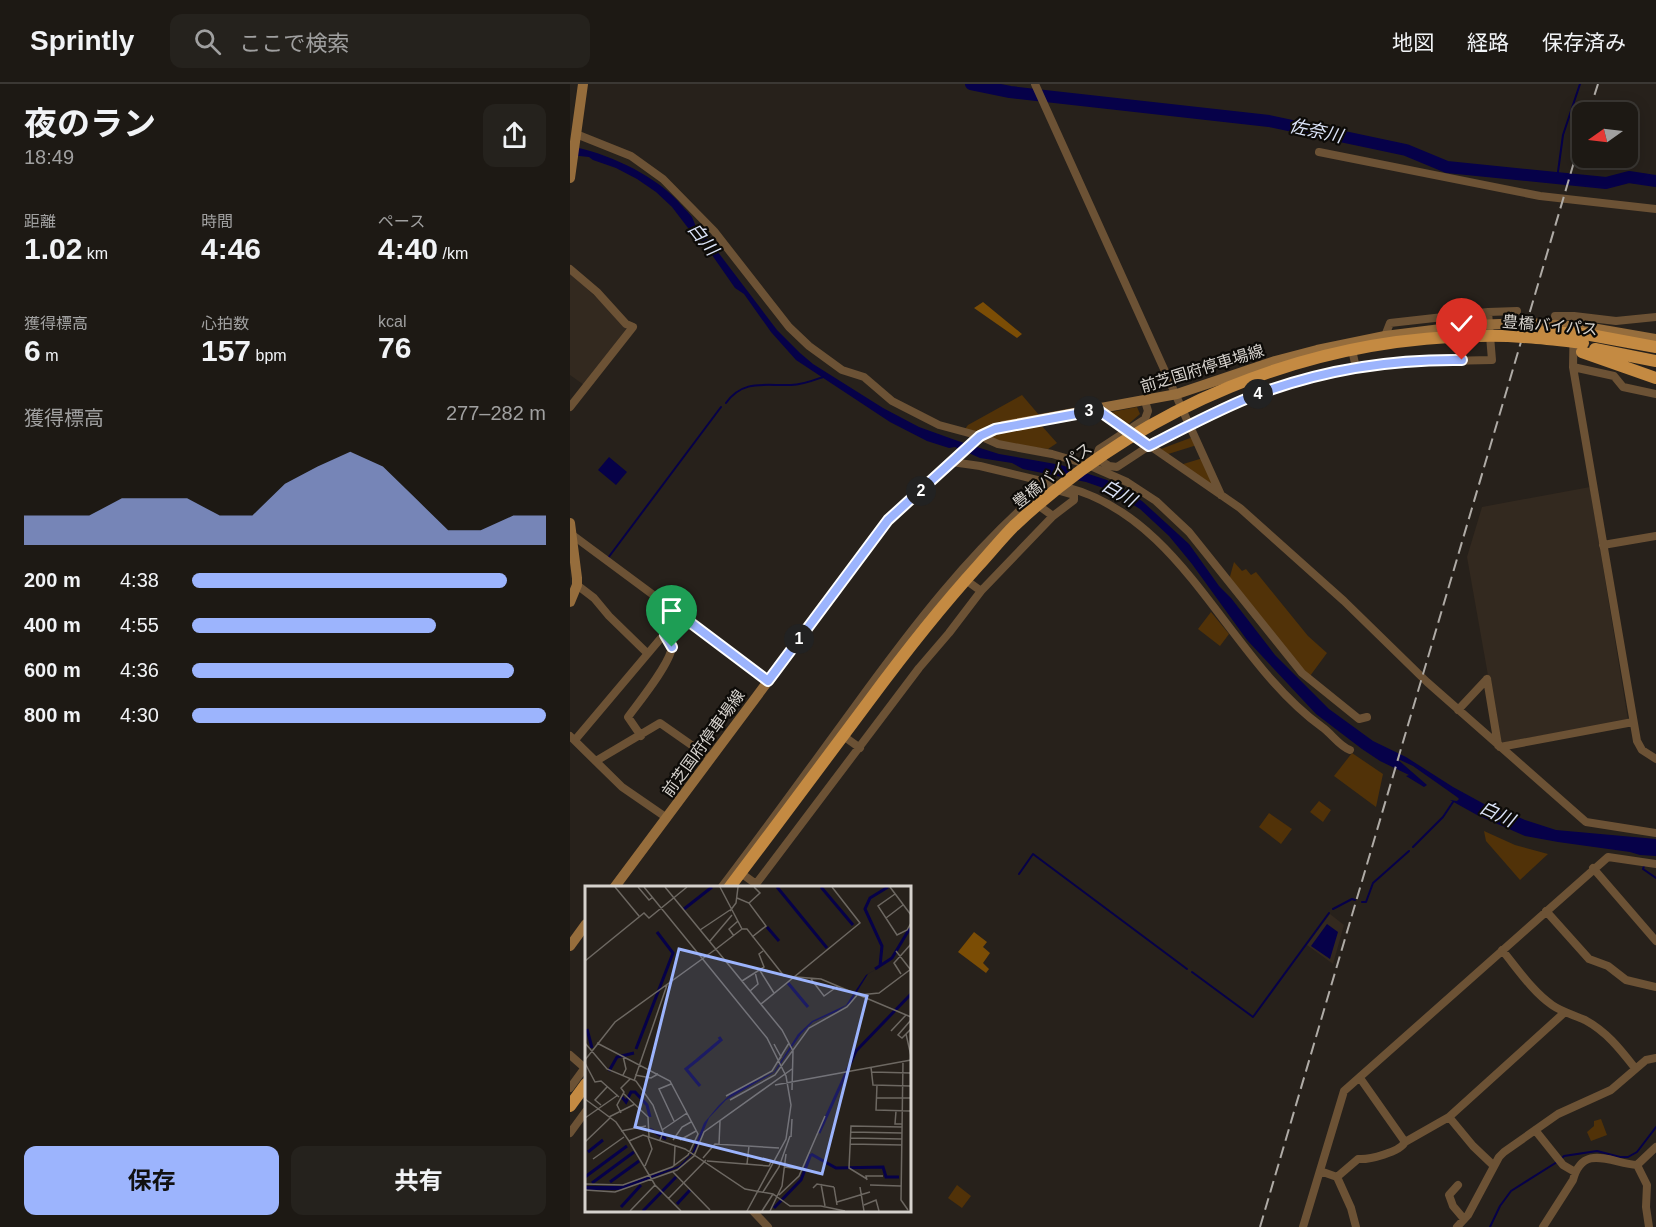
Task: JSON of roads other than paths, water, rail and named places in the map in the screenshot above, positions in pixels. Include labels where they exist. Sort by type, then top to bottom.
[{"type":"highway","name":"豊橋バイパス","points":[[730,886],[901,658],[952,594],[1013,527],[1097,459],[1144,428],[1190,403],[1276,369],[1368,345],[1427,339],[1518,336],[1584,340],[1656,355]]},
{"type":"highway","name":"豊橋バイパス","points":[[736,886],[954,598],[1015,531],[1098,463],[1147,432],[1192,407],[1304,364],[1425,343],[1480,340],[1538,342],[1584,340],[1656,362]]},
{"type":"highway","points":[[1584,340],[1656,347]]},
{"type":"highway","points":[[1584,340],[1656,378]]},
{"type":"highway","points":[[570,1099],[585,1072]]},
{"type":"highway","points":[[570,1106],[585,1085]]},
{"type":"main road","points":[[570,178],[574,131],[584,84]]},
{"type":"main road","name":"前芝国府停車場線","points":[[615,886],[888,520],[979,437],[1003,426],[1145,402],[1177,394],[1275,361],[1385,336],[1473,325],[1528,323],[1584,340],[1656,339]]},
{"type":"main road","points":[[571,530],[573,592]]},
{"type":"main road","points":[[570,946],[585,925]]},
{"type":"street","points":[[1035,84],[1221,495]]},
{"type":"street","points":[[574,131],[632,156],[663,178],[707,222],[789,327],[809,346],[842,370],[866,378],[892,401],[939,425],[999,444],[1052,454],[1086,464],[1127,482],[1156,501],[1189,532],[1302,673],[1359,719],[1367,717]]},
{"type":"street","points":[[1319,152],[1540,196],[1656,209]]},
{"type":"street","points":[[570,269],[597,292],[626,324],[633,327],[570,407]]},
{"type":"street","points":[[1385,336],[1390,323],[1517,311]]},
{"type":"street","points":[[1145,402],[1148,411],[1145,419],[1100,449],[1096,458],[1109,466],[1117,467],[1149,446],[1190,425],[1266,391],[1356,368],[1397,362],[1492,360],[1488,312]]},
{"type":"street","points":[[1555,315],[1616,321],[1656,317]]},
{"type":"street","points":[[1574,316],[1573,367],[1633,722],[1639,746],[1656,759]]},
{"type":"street","points":[[1351,343],[1356,368]]},
{"type":"street","points":[[1573,367],[1614,376],[1623,387],[1656,394]]},
{"type":"street","points":[[1098,410],[1240,508],[1344,601],[1458,710],[1586,822],[1656,833]]},
{"type":"street","points":[[954,461],[1080,490],[1113,505],[1138,522],[1162,544],[1274,684],[1312,720],[1350,750]]},
{"type":"street","points":[[722,886],[896,650],[957,574],[1046,487],[1074,495],[1074,500],[1053,516],[981,591],[919,668],[755,886],[735,869]]},
{"type":"street","points":[[1031,500],[1053,516]]},
{"type":"street","points":[[571,530],[768,681]]},
{"type":"street","points":[[1603,545],[1656,536]]},
{"type":"street","points":[[957,574],[981,591]]},
{"type":"street","points":[[573,592],[594,598],[647,653]]},
{"type":"street","points":[[666,818],[622,787],[572,738],[624,684],[647,653],[665,635],[687,620]]},
{"type":"street","points":[[641,736],[627,717],[650,688],[671,654],[672,647],[665,635]]},
{"type":"street","points":[[896,650],[919,668]]},
{"type":"street","points":[[1458,710],[1487,679],[1499,746]]},
{"type":"street","points":[[1499,746],[1633,722]]},
{"type":"street","points":[[596,761],[660,723],[710,758]]},
{"type":"street","points":[[837,732],[860,748]]},
{"type":"street","points":[[1303,1227],[1344,1091],[1608,856],[1656,864]]},
{"type":"street","points":[[1593,868],[1656,941]]},
{"type":"street","points":[[1546,911],[1589,959],[1608,966],[1626,980],[1656,987]]},
{"type":"street","points":[[1502,950],[1545,999],[1565,1012],[1585,1020],[1612,1039],[1635,1068]]},
{"type":"street","points":[[1337,1177],[1358,1159],[1366,1160],[1397,1149],[1449,1117],[1565,1012]]},
{"type":"street","points":[[570,1055],[585,1069]]},
{"type":"street","points":[[1457,1227],[1504,1152],[1558,1114],[1611,1090],[1646,1060],[1656,1058]]},
{"type":"street","points":[[570,1088],[585,1071]]},
{"type":"street","points":[[1360,1078],[1405,1142]]},
{"type":"street","points":[[570,1133],[585,1112]]},
{"type":"street","points":[[1449,1117],[1473,1146],[1494,1166]]},
{"type":"street","points":[[1535,1130],[1556,1157],[1575,1172]]},
{"type":"street","points":[[1637,1165],[1656,1147]]},
{"type":"street","points":[[1543,1227],[1573,1180],[1575,1172],[1587,1159],[1600,1156],[1637,1165],[1647,1185],[1646,1207],[1649,1227]]},
{"type":"street","points":[[1320,1170],[1337,1177],[1351,1208],[1356,1227]]},
{"type":"street","points":[[1458,1185],[1449,1195],[1453,1206],[1464,1219]]},
{"type":"street","points":[[754,1212],[768,1227]]},
{"type":"water","name":"白川","points":[[570,146],[613,159],[641,173],[666,190],[691,216],[696,227],[708,239],[777,330],[813,364],[883,408],[919,427],[958,441],[999,454],[1061,465],[1107,480],[1142,501],[1189,544],[1219,586],[1275,655],[1329,709],[1373,741],[1406,757],[1453,787],[1497,811],[1505,814],[1503,811],[1505,811],[1556,830],[1656,839],[1656,856],[1525,836],[1477,815],[1450,800],[1459,799],[1413,766],[1396,758],[1427,785],[1424,787],[1406,776],[1409,775],[1380,761],[1316,714],[1247,640],[1169,536],[1140,509],[1109,490],[1086,482],[1023,469],[1012,463],[980,458],[955,447],[949,448],[927,441],[890,422],[796,360],[771,332],[744,294],[735,288],[712,255],[672,207],[656,192],[616,168],[589,157],[570,155]]},
{"type":"water","points":[[609,457],[627,472],[616,485],[598,470]]},
{"type":"water","points":[[1327,924],[1338,932],[1330,959],[1311,946]]},
{"type":"waterway","name":"佐奈川","points":[[971,84],[1010,92],[1269,121],[1406,150],[1447,167],[1606,183],[1629,177],[1656,181]]},
{"type":"waterway","points":[[1557,179],[1563,135],[1580,84]]},
{"type":"waterway","points":[[726,403],[733,395],[747,387],[799,384],[823,377]]},
{"type":"waterway","points":[[608,558],[721,407]]},
{"type":"waterway","points":[[1413,847],[1443,817],[1453,802]]},
{"type":"waterway","points":[[1362,902],[1366,902],[1373,883],[1409,851]]},
{"type":"waterway","points":[[1019,874],[1033,854],[1187,969]]},
{"type":"waterway","points":[[1644,866],[1643,869],[1656,878]]},
{"type":"waterway","points":[[1333,909],[1352,899],[1355,900]]},
{"type":"waterway","points":[[1192,972],[1253,1017],[1329,913]]},
{"type":"waterway","points":[[1561,1159],[1564,1156],[1597,1151],[1628,1157],[1637,1152],[1656,1127]]},
{"type":"waterway","points":[[1490,1227],[1500,1206],[1511,1191],[1557,1162]]},
{"type":"railway","points":[[1592,102],[1598,84]]},
{"type":"railway","points":[[1260,1227],[1572,168]]}]
